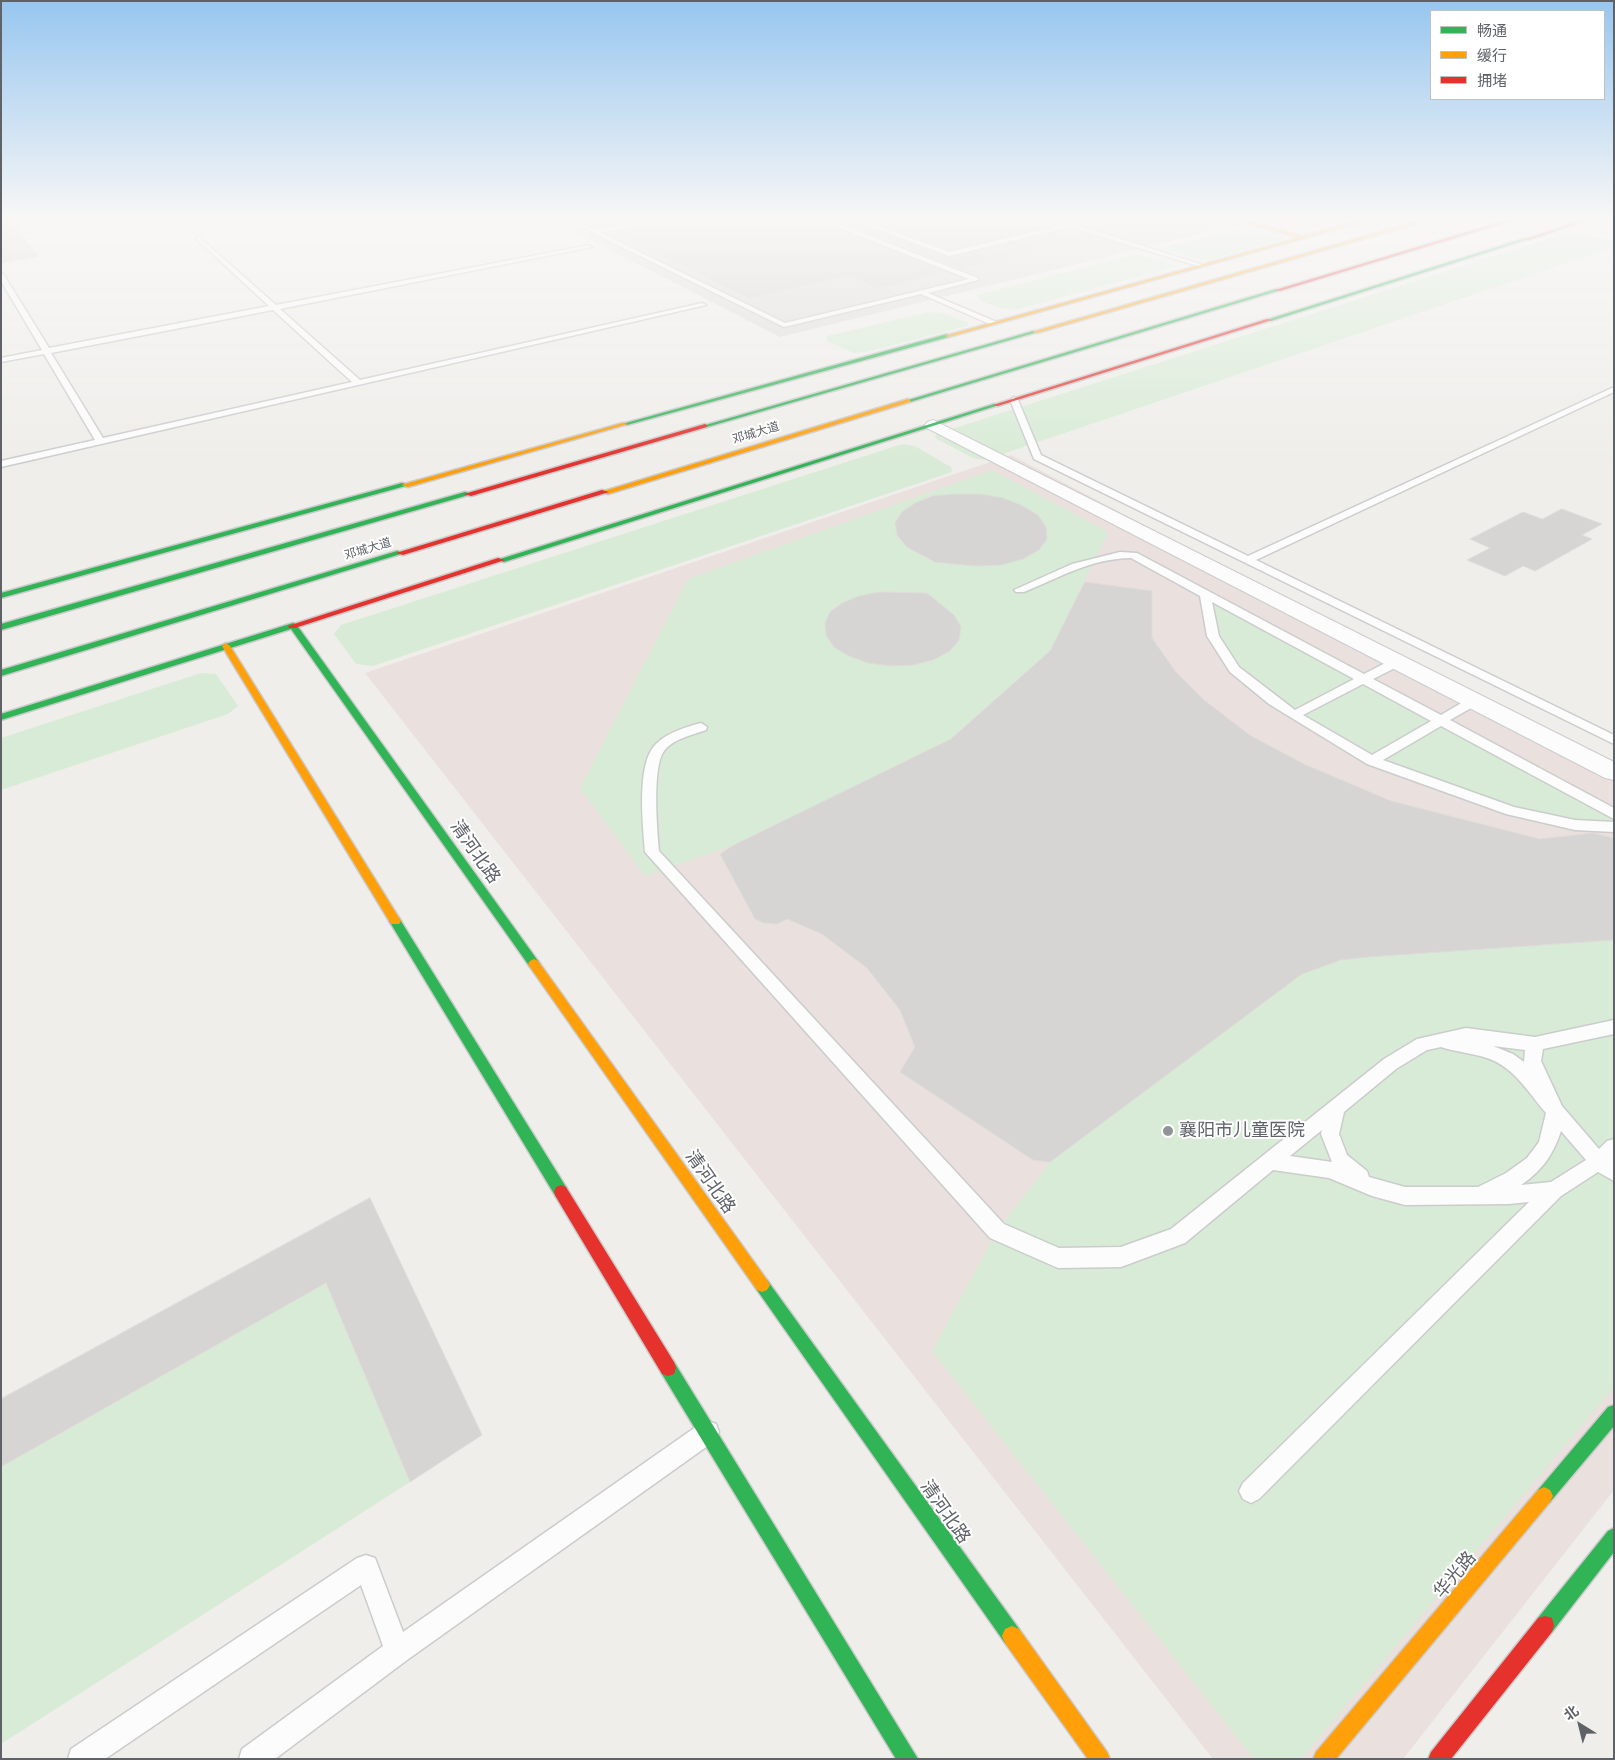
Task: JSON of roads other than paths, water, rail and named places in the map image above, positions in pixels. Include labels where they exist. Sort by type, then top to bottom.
[{"type":"main road","points":[[1,596],[1078,300]]},
{"type":"main road","name":"邓城大道","points":[[1,627],[1146,300]]},
{"type":"main road","name":"邓城大道","points":[[1,673],[1244,300]]},
{"type":"main road","points":[[1,717],[1331,300]]},
{"type":"main road","points":[[1238,302],[1280,316]]},
{"type":"main road","name":"清河北路","points":[[293,626],[1100,1759]]},
{"type":"main road","points":[[226,646],[908,1759]]},
{"type":"main road","name":"华光路","points":[[1323,1759],[1614,1413]]},
{"type":"main road","points":[[1438,1759],[1614,1537]]},
{"type":"street","points":[[933,425],[1614,772]]},
{"type":"lane","points":[[16,300],[101,442]]},
{"type":"lane","points":[[267,300],[358,383]]},
{"type":"lane","points":[[1,360],[311,300]]},
{"type":"lane","points":[[733,300],[784,325],[887,300]]},
{"type":"lane","points":[[940,300],[995,323]]},
{"type":"lane","points":[[1,464],[702,305]]},
{"type":"lane","points":[[1248,560],[1614,389]]},
{"type":"lane","points":[[1014,400],[1036,456],[1614,740]]},
{"type":"lane","points":[[1020,590],[1100,558],[1120,553],[1140,558],[1614,814]]},
{"type":"lane","points":[[1205,594],[1213,636],[1234,668],[1273,701],[1372,761],[1511,811],[1574,825],[1614,827]]},
{"type":"lane","points":[[1294,715],[1397,662]]},
{"type":"lane","points":[[1372,761],[1474,701]]},
{"type":"lane","points":[[701,727],[674,737],[657,751],[649,815],[652,852],[997,1231],[1058,1258],[1121,1257],[1178,1236],[1272,1162],[1390,1064],[1423,1044],[1466,1035],[1535,1044],[1614,1027]]},
{"type":"lane","points":[[1437,1041],[1479,1048],[1507,1059],[1524,1074],[1555,1112],[1606,1167]]},
{"type":"lane","points":[[1478,1195],[1522,1176],[1541,1158],[1553,1134],[1555,1112],[1532,1061],[1535,1044]]},
{"type":"lane","points":[[1336,1109],[1330,1134],[1340,1160],[1372,1187]]},
{"type":"lane","points":[[1272,1162],[1330,1170],[1372,1187],[1405,1196],[1509,1195],[1554,1190],[1606,1167],[1614,1147]]},
{"type":"lane","points":[[1251,1491],[1554,1190]]},
{"type":"lane","points":[[252,1759],[398,1651],[708,1432]]},
{"type":"lane","points":[[81,1759],[366,1567],[398,1651]]},
{"type":"place","name":"襄阳市儿童医院","points":[[1168,1131]]}]
